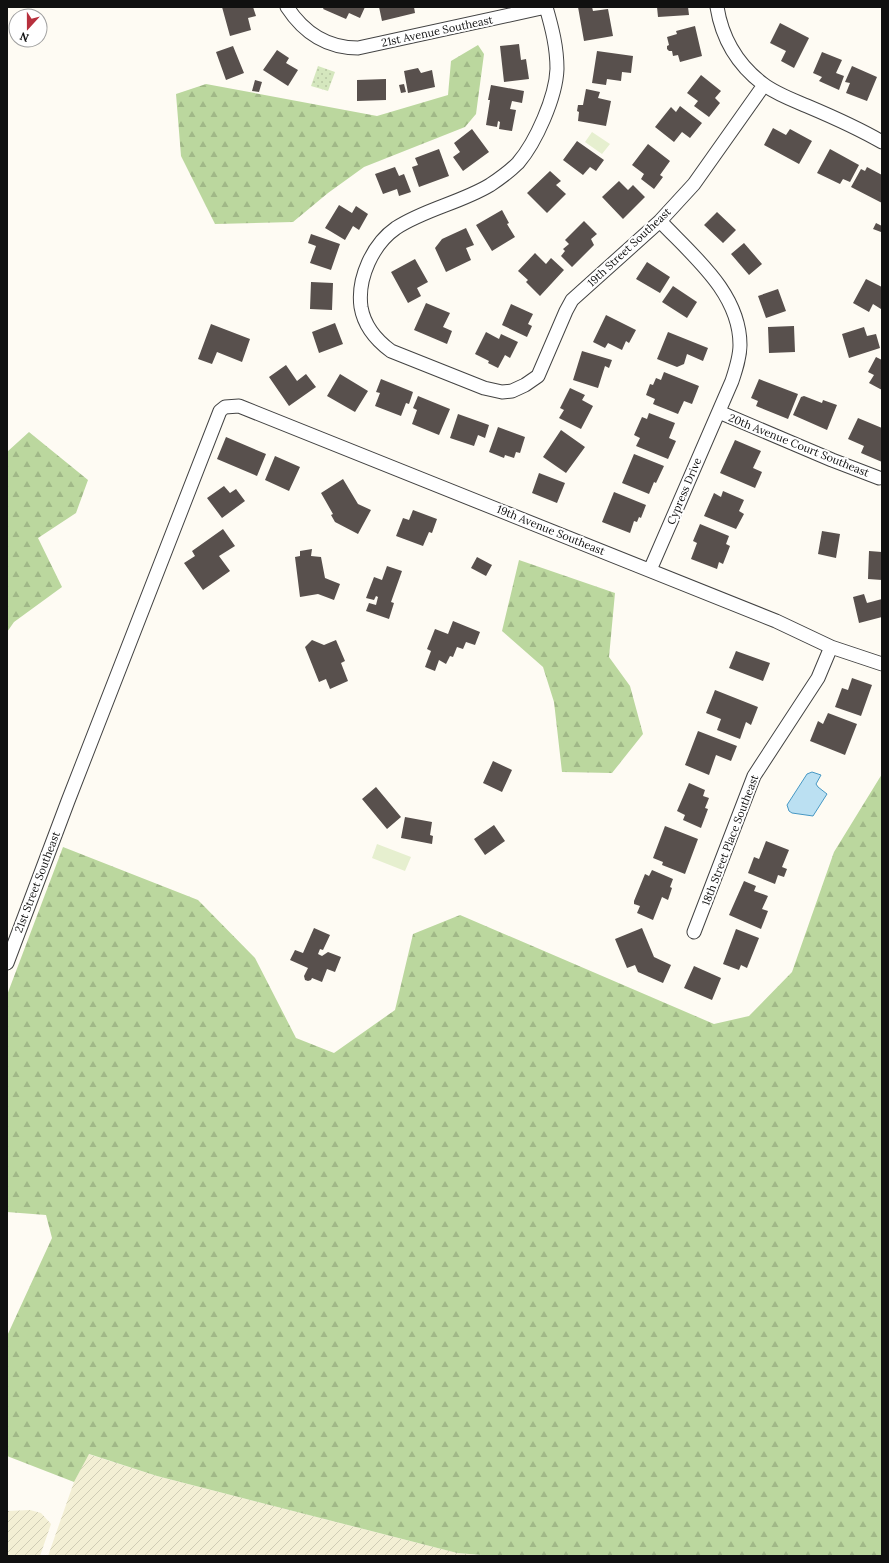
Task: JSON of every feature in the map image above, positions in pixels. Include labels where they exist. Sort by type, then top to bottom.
[{"type":"street","name":"21st Avenue Southeast","points":[[287,7],[308,32],[346,48],[368,47],[546,7]]},
{"type":"street","name":"19th Street Southeast","points":[[546,7],[554,34],[557,69],[555,86],[547,112],[528,150],[518,163],[490,185],[464,198],[413,218],[396,228],[376,246],[363,281],[361,307],[365,320],[374,336],[391,351],[484,388],[502,392],[512,391],[531,382],[538,376],[572,300],[660,221],[694,184],[764,84]]},
{"type":"street","points":[[717,7],[724,35],[732,52],[742,64],[764,84],[786,97],[845,122],[882,142]]},
{"type":"street","name":"Cypress Drive","points":[[650,570],[719,412],[736,368],[740,345],[739,328],[732,306],[725,293],[715,280],[660,221]]},
{"type":"street","name":"19th Avenue Southeast","points":[[220,411],[225,406],[239,406],[508,512],[562,536],[776,621],[831,647],[882,664]]},
{"type":"street","name":"21st Street Southeast","points":[[7,962],[220,411]]},
{"type":"street","name":"20th Avenue Court Southeast","points":[[719,412],[832,460],[880,478]]},
{"type":"street","name":"18th Street Place Southeast","points":[[694,932],[754,776],[818,678],[831,647]]},
{"type":"shaded area","points":[[88,1454],[157,1476],[457,1553],[494,1556],[48,1556],[74,1482]]},
{"type":"shaded area","points":[[30,1510],[41,1513],[51,1524],[40,1556],[7,1556],[7,1511]]},
{"type":"green space","points":[[478,45],[484,54],[476,114],[465,127],[364,167],[328,193],[293,222],[215,224],[181,156],[176,94],[206,84],[377,116],[448,95],[451,61]]},
{"type":"green space","points":[[318,66],[335,72],[328,91],[311,86]]},
{"type":"green space","points":[[592,132],[610,144],[602,154],[585,142]]},
{"type":"green space","points":[[29,432],[88,480],[76,513],[38,538],[62,587],[14,622],[7,632],[7,452]]},
{"type":"green space","points":[[519,560],[615,593],[609,657],[630,686],[643,734],[612,773],[562,772],[554,702],[543,667],[502,631]]},
{"type":"green space","points":[[882,774],[882,1556],[494,1556],[457,1553],[157,1476],[89,1454],[74,1482],[7,1456],[7,1336],[52,1238],[46,1215],[7,1212],[7,995],[63,847],[198,900],[255,958],[296,1038],[334,1053],[395,1010],[413,934],[460,915],[714,1024],[749,1016],[792,972],[834,852]]},
{"type":"green space","points":[[377,844],[411,857],[405,871],[372,858]]},
{"type":"water","points":[[812,772],[821,775],[816,784],[827,794],[813,816],[792,813],[789,811],[787,805],[807,774]]},
{"type":"building","points":[[222,7],[253,7],[256,16],[248,18],[251,30],[230,36]]},
{"type":"building","points":[[324,7],[365,7],[360,18],[349,13],[346,19],[323,9]]},
{"type":"building","points":[[379,7],[414,7],[415,13],[382,21]]},
{"type":"building","points":[[578,7],[592,7],[593,11],[608,9],[613,36],[584,41]]},
{"type":"building","points":[[657,7],[688,7],[689,15],[658,17]]},
{"type":"building","points":[[780,23],[809,38],[794,68],[781,61],[786,51],[770,43]]},
{"type":"building","points":[[695,26],[702,56],[680,62],[678,55],[673,56],[672,51],[667,49],[667,46],[669,45],[667,37],[677,34],[676,31]]},
{"type":"building","points":[[519,44],[521,60],[526,59],[529,79],[504,82],[500,46]]},
{"type":"building","points":[[233,46],[244,73],[226,80],[216,52]]},
{"type":"building","points":[[277,50],[289,58],[286,63],[298,70],[288,86],[263,70]]},
{"type":"building","points":[[597,51],[633,56],[631,73],[622,72],[621,81],[607,79],[606,85],[592,83]]},
{"type":"building","points":[[822,52],[842,60],[836,73],[844,76],[839,90],[819,81],[822,77],[813,73]]},
{"type":"building","points":[[852,66],[877,77],[867,101],[846,93],[850,83],[845,82]]},
{"type":"building","points":[[418,68],[421,73],[432,70],[435,87],[408,93],[404,71]]},
{"type":"building","points":[[701,75],[721,91],[715,98],[720,103],[709,117],[694,106],[698,101],[687,93]]},
{"type":"building","points":[[386,79],[386,100],[357,101],[357,80]]},
{"type":"building","points":[[255,80],[262,82],[259,92],[252,91]]},
{"type":"building","points":[[404,84],[406,92],[401,93],[399,85]]},
{"type":"building","points":[[491,85],[524,91],[522,103],[512,101],[510,109],[516,110],[512,131],[499,129],[500,122],[498,121],[497,127],[486,125]]},
{"type":"building","points":[[586,89],[600,92],[598,98],[611,101],[606,126],[578,121],[578,105],[583,105]]},
{"type":"building","points":[[680,106],[702,123],[690,138],[682,132],[674,142],[655,127],[671,107],[676,112]]},
{"type":"building","points":[[773,128],[786,135],[790,129],[812,141],[799,164],[764,145]]},
{"type":"building","points":[[472,129],[489,152],[463,171],[453,157],[460,152],[454,143]]},
{"type":"building","points":[[577,141],[604,160],[596,171],[590,167],[583,175],[563,160]]},
{"type":"building","points":[[648,144],[670,161],[660,175],[663,177],[654,189],[641,179],[644,174],[632,165]]},
{"type":"building","points":[[439,149],[449,176],[419,187],[412,167],[418,165],[415,158]]},
{"type":"building","points":[[830,149],[859,165],[850,182],[843,179],[840,184],[817,173]]},
{"type":"building","points":[[395,167],[399,176],[404,174],[411,192],[399,196],[397,189],[383,194],[375,174]]},
{"type":"building","points":[[867,167],[882,175],[882,203],[851,187],[861,169],[865,171]]},
{"type":"building","points":[[550,171],[561,181],[556,185],[566,194],[547,213],[527,193]]},
{"type":"building","points":[[619,181],[628,190],[633,185],[645,197],[623,219],[602,197]]},
{"type":"building","points":[[339,205],[352,213],[356,206],[368,214],[359,230],[353,226],[345,240],[325,228]]},
{"type":"building","points":[[502,210],[509,223],[507,224],[515,237],[492,251],[476,225]]},
{"type":"building","points":[[717,212],[736,230],[723,243],[704,225]]},
{"type":"building","points":[[584,221],[597,234],[591,239],[594,245],[572,267],[561,256],[565,251],[563,249],[569,244],[565,240]]},
{"type":"building","points":[[876,223],[882,226],[881,232],[873,229]]},
{"type":"building","points":[[466,228],[474,245],[466,248],[471,260],[446,272],[435,248],[442,239]]},
{"type":"building","points":[[311,234],[340,244],[331,270],[310,263],[316,246],[308,243]]},
{"type":"building","points":[[744,243],[762,264],[749,275],[731,254]]},
{"type":"building","points":[[535,253],[546,264],[551,258],[564,270],[540,296],[526,282],[528,280],[518,271]]},
{"type":"building","points":[[415,259],[428,282],[417,288],[421,296],[408,303],[391,272]]},
{"type":"building","points":[[647,262],[670,277],[660,293],[636,279]]},
{"type":"building","points":[[866,279],[882,287],[881,309],[873,304],[869,312],[853,303]]},
{"type":"building","points":[[311,282],[333,283],[332,310],[310,309]]},
{"type":"building","points":[[673,286],[697,302],[687,318],[662,302]]},
{"type":"building","points":[[778,289],[786,311],[766,318],[758,296]]},
{"type":"building","points":[[426,303],[450,313],[443,327],[452,331],[447,344],[414,330]]},
{"type":"building","points":[[511,304],[533,314],[528,324],[532,326],[527,337],[502,325]]},
{"type":"building","points":[[606,315],[636,330],[629,343],[626,341],[622,350],[608,343],[605,348],[593,342]]},
{"type":"building","points":[[335,323],[343,344],[319,353],[312,332]]},
{"type":"building","points":[[211,324],[250,339],[242,362],[217,352],[212,364],[198,359]]},
{"type":"building","points":[[794,326],[795,352],[769,353],[768,327]]},
{"type":"building","points":[[864,327],[867,336],[876,334],[880,348],[849,358],[842,334]]},
{"type":"building","points":[[486,332],[499,339],[501,334],[518,342],[510,358],[505,355],[498,368],[488,363],[489,361],[475,354]]},
{"type":"building","points":[[668,332],[708,348],[703,361],[687,354],[684,364],[677,367],[657,359]]},
{"type":"building","points":[[582,351],[612,360],[609,368],[605,366],[598,388],[573,380]]},
{"type":"building","points":[[876,357],[882,360],[882,390],[869,383],[874,375],[868,372]]},
{"type":"building","points":[[286,365],[297,381],[306,374],[316,387],[289,406],[269,377]]},
{"type":"building","points":[[664,372],[699,386],[692,404],[684,401],[678,414],[653,404],[655,399],[646,395],[650,384],[653,385],[656,378],[661,380]]},
{"type":"building","points":[[340,374],[368,391],[355,412],[327,396]]},
{"type":"building","points":[[381,379],[413,392],[409,404],[406,403],[401,416],[375,406],[380,393],[376,392]]},
{"type":"building","points":[[759,379],[798,394],[788,419],[756,406],[758,401],[751,398]]},
{"type":"building","points":[[570,388],[585,395],[582,400],[593,406],[581,429],[559,418],[564,410],[560,408]]},
{"type":"building","points":[[418,396],[450,409],[439,435],[412,424],[417,410],[413,408]]},
{"type":"building","points":[[804,396],[822,403],[823,400],[837,405],[827,430],[793,415],[801,397]]},
{"type":"building","points":[[649,413],[675,423],[669,438],[676,441],[668,459],[636,446],[640,438],[634,435],[642,417],[647,419]]},
{"type":"building","points":[[458,414],[489,425],[485,438],[478,435],[474,446],[450,438]]},
{"type":"building","points":[[858,418],[882,428],[882,462],[861,453],[864,446],[848,439]]},
{"type":"building","points":[[498,427],[525,437],[520,453],[516,452],[514,458],[505,455],[504,458],[489,452]]},
{"type":"building","points":[[561,430],[585,447],[566,473],[543,457]]},
{"type":"building","points":[[226,437],[266,454],[257,476],[217,459]]},
{"type":"building","points":[[735,440],[761,451],[753,468],[762,472],[755,488],[720,473]]},
{"type":"building","points":[[634,454],[664,466],[656,483],[654,482],[649,494],[622,483]]},
{"type":"building","points":[[275,456],[300,467],[289,491],[265,480]]},
{"type":"building","points":[[539,473],[565,483],[557,503],[532,493]]},
{"type":"building","points":[[343,479],[358,504],[371,510],[358,534],[335,522],[331,515],[333,514],[321,493]]},
{"type":"building","points":[[224,486],[230,493],[236,489],[245,501],[222,518],[207,498]]},
{"type":"building","points":[[723,491],[744,500],[739,511],[744,514],[736,529],[704,516],[714,493],[721,497]]},
{"type":"building","points":[[614,492],[646,505],[641,518],[639,517],[637,522],[634,521],[630,533],[602,522]]},
{"type":"building","points":[[413,510],[437,519],[432,533],[429,532],[423,546],[396,536],[403,518],[409,520]]},
{"type":"building","points":[[700,524],[729,536],[726,544],[730,546],[723,564],[719,562],[717,569],[691,559],[697,543],[693,541]]},
{"type":"building","points":[[223,529],[235,546],[219,556],[230,571],[203,590],[184,563],[195,556],[192,551]]},
{"type":"building","points":[[822,531],[840,534],[836,558],[818,554]]},
{"type":"building","points":[[312,549],[311,556],[321,557],[325,578],[340,584],[334,600],[318,594],[300,597],[295,557],[300,556],[300,551]]},
{"type":"building","points":[[869,551],[882,552],[882,580],[868,579]]},
{"type":"building","points":[[477,557],[492,565],[486,576],[471,568]]},
{"type":"building","points":[[387,566],[402,571],[391,602],[394,603],[389,619],[366,611],[369,603],[376,605],[378,597],[376,596],[374,600],[366,598],[374,577],[382,580]]},
{"type":"building","points":[[864,594],[867,603],[882,599],[882,617],[859,623],[853,597]]},
{"type":"building","points":[[453,621],[480,632],[475,645],[466,642],[463,649],[457,647],[453,657],[450,656],[446,664],[439,660],[435,671],[425,667],[431,651],[427,649],[435,629],[448,634]]},
{"type":"building","points":[[312,640],[324,645],[336,640],[345,661],[341,663],[348,681],[330,689],[326,679],[319,682],[305,647]]},
{"type":"building","points":[[736,651],[770,663],[763,681],[729,668]]},
{"type":"building","points":[[852,678],[872,685],[861,716],[835,707],[842,688],[848,690]]},
{"type":"building","points":[[715,690],[758,707],[751,725],[746,722],[740,739],[717,730],[721,719],[706,713]]},
{"type":"building","points":[[828,713],[857,724],[845,755],[810,741],[818,721],[823,724]]},
{"type":"building","points":[[698,731],[737,746],[731,761],[716,755],[709,775],[685,765]]},
{"type":"building","points":[[493,761],[512,770],[502,792],[483,783]]},
{"type":"building","points":[[689,783],[705,790],[703,796],[709,798],[705,808],[708,809],[701,828],[683,820],[685,815],[677,811]]},
{"type":"building","points":[[376,787],[401,817],[387,829],[362,799]]},
{"type":"building","points":[[405,817],[432,822],[430,835],[433,836],[432,844],[401,838]]},
{"type":"building","points":[[494,825],[505,841],[485,855],[474,839]]},
{"type":"building","points":[[665,826],[698,839],[685,874],[662,865],[663,862],[653,858]]},
{"type":"building","points":[[766,841],[789,850],[782,867],[787,869],[784,877],[778,875],[775,884],[748,873],[754,857],[759,859]]},
{"type":"building","points":[[652,870],[673,879],[668,900],[662,897],[653,920],[637,913],[640,906],[634,904],[645,874],[649,876]]},
{"type":"building","points":[[744,881],[756,886],[754,891],[768,896],[762,909],[768,911],[761,929],[729,915]]},
{"type":"building","points":[[314,928],[330,935],[323,950],[320,949],[318,954],[322,956],[328,952],[341,957],[335,972],[327,969],[322,982],[312,978],[308,981],[305,980],[304,976],[308,968],[290,960],[295,950],[303,953]]},
{"type":"building","points":[[642,928],[654,957],[671,965],[663,983],[638,972],[635,965],[627,968],[615,939]]},
{"type":"building","points":[[736,929],[759,938],[747,968],[741,965],[739,970],[723,964]]},
{"type":"building","points":[[694,966],[721,978],[712,1000],[684,988]]}]
